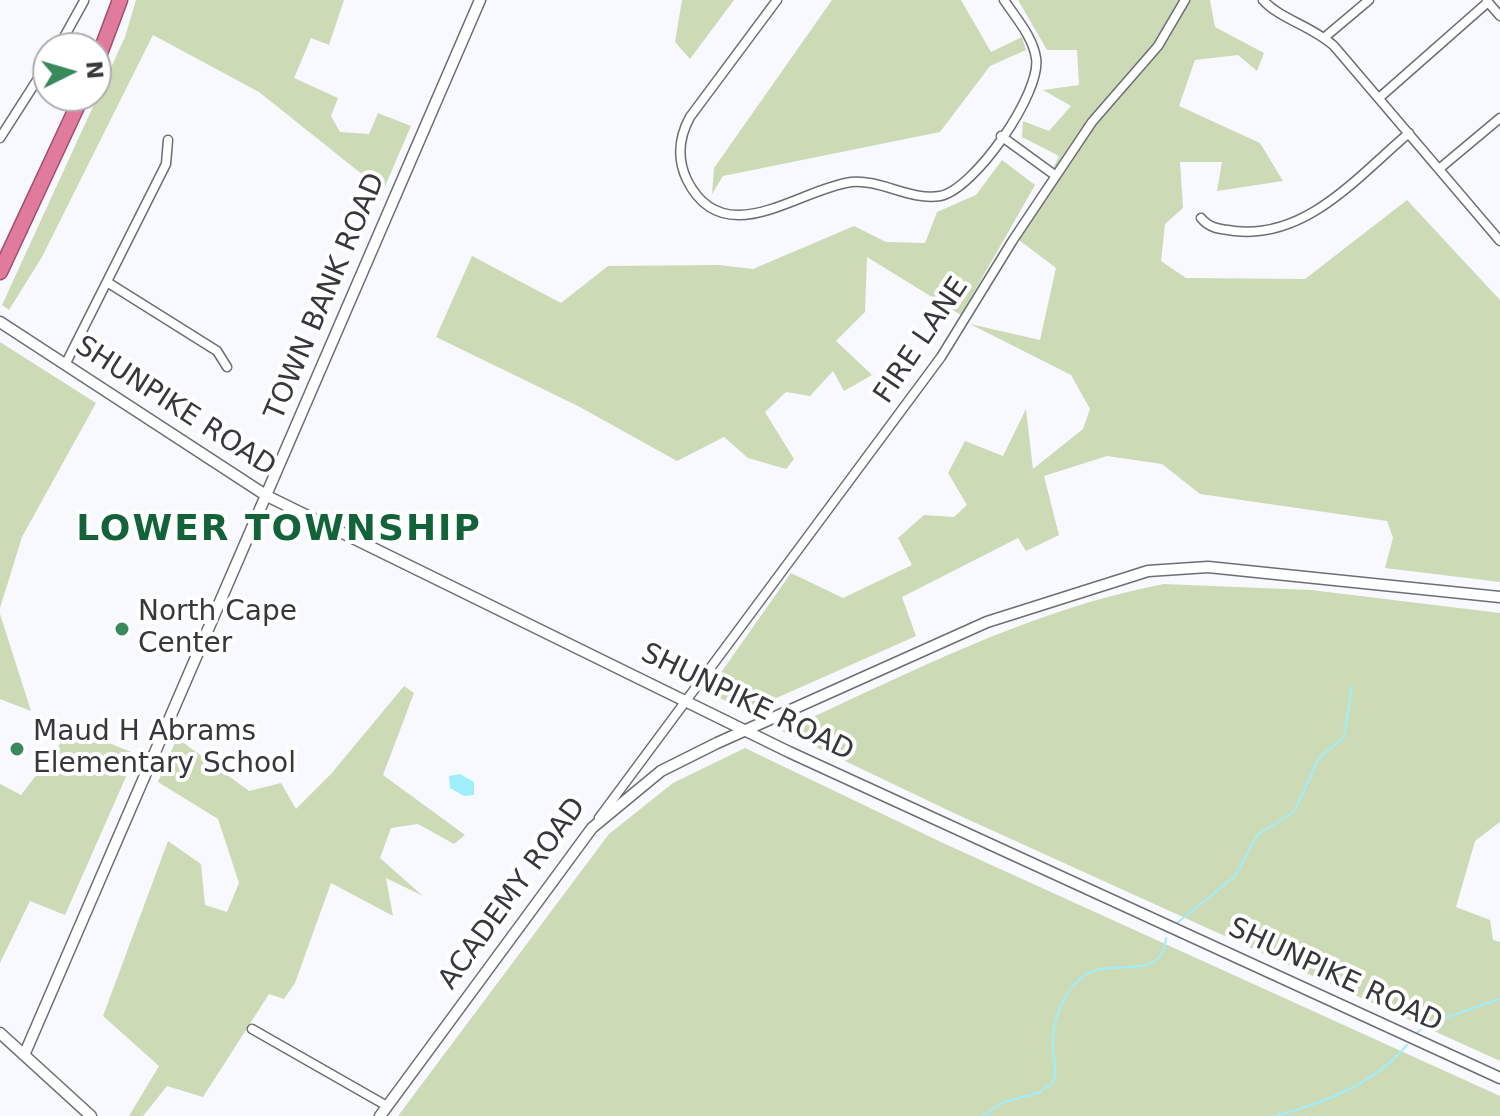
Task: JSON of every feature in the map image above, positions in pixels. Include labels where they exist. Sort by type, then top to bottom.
[{"type":"highway","points":[[108,32],[120,0]]},
{"type":"highway","points":[[0,251],[75,112]]},
{"type":"highway","points":[[0,272],[75,112]]},
{"type":"street","name":"TOWN BANK ROAD","points":[[25,1053],[480,0]]},
{"type":"street","points":[[777,0],[685,125],[680,147],[683,169],[691,188],[707,204],[735,215],[756,214],[841,185],[863,182],[922,196],[941,196],[966,183],[1029,96],[1037,67],[1030,39],[1004,0]]},
{"type":"street","name":"FIRE LANE","points":[[686,701],[941,357],[1092,122],[1158,46],[1185,0]]},
{"type":"street","points":[[1263,0],[1325,37],[1500,241]]},
{"type":"street","points":[[1325,37],[1369,0]]},
{"type":"street","points":[[67,32],[84,1]]},
{"type":"street","points":[[1379,98],[1487,1],[1500,16]]},
{"type":"street","points":[[0,138],[32,88]]},
{"type":"street","points":[[1439,169],[1500,118]]},
{"type":"street","points":[[1201,218],[1217,229],[1245,232],[1291,225],[1313,213],[1409,133]]},
{"type":"street","points":[[1001,136],[1056,176]]},
{"type":"street","points":[[65,365],[166,164],[168,140]]},
{"type":"street","points":[[1491,230],[1500,222]]},
{"type":"street","points":[[107,282],[217,351],[227,367]]},
{"type":"street","name":"SHUNPIKE ROAD","points":[[0,322],[267,496],[745,731],[1500,1078]]},
{"type":"street","points":[[592,828],[661,771],[745,731],[987,622],[1148,571],[1208,567],[1500,597]]},
{"type":"street","name":"ACADEMY ROAD","points":[[380,1116],[686,701]]},
{"type":"street","points":[[252,1029],[387,1106]]},
{"type":"street","points":[[0,1033],[91,1116]]},
{"type":"green space","points":[[136,0],[344,0],[329,45],[311,38],[294,78],[338,98],[331,116],[340,132],[369,134],[378,113],[411,126],[383,191],[259,92],[153,35],[42,257],[9,310],[2,305],[91,112],[112,112],[112,65],[125,37]]},
{"type":"green space","points":[[682,0],[734,0],[690,59],[675,42]]},
{"type":"green space","points":[[832,0],[961,0],[991,52],[1022,37],[1026,50],[990,66],[940,132],[723,176],[712,194],[714,168]]},
{"type":"green space","points":[[1018,0],[1210,0],[1215,27],[1264,53],[1257,71],[1238,55],[1195,60],[1179,106],[1260,143],[1283,181],[1217,191],[1222,162],[1180,162],[1183,208],[1165,224],[1161,261],[1186,278],[1305,279],[1407,200],[1500,300],[1500,582],[1385,568],[1393,538],[1387,521],[1200,494],[1162,464],[1107,456],[1044,476],[1059,535],[1026,551],[1018,538],[902,597],[916,636],[745,712],[708,691],[791,573],[843,598],[912,565],[898,538],[924,515],[954,517],[967,505],[948,473],[965,441],[1003,456],[1026,409],[1033,469],[1083,429],[1090,409],[1071,375],[970,324],[1040,340],[1056,268],[1019,240],[1059,156],[1022,137],[1023,121],[1049,131],[1071,106],[1043,90],[1079,85],[1077,50],[1047,50]]},
{"type":"green space","points":[[1002,160],[1035,185],[961,315],[867,257],[865,312],[836,341],[872,375],[844,391],[833,371],[810,396],[786,392],[765,412],[794,459],[786,469],[748,458],[724,437],[677,461],[578,406],[436,337],[472,256],[561,303],[608,266],[718,265],[753,269],[854,226],[886,242],[925,243],[937,212],[976,195]]},
{"type":"green space","points":[[0,342],[96,403],[22,537],[0,608]]},
{"type":"green space","points":[[1164,584],[1311,590],[1500,613],[1500,822],[1475,841],[1456,907],[1490,920],[1493,940],[1500,942],[1500,1061],[956,814],[782,731],[922,666],[1017,627],[1114,595]]},
{"type":"green space","points":[[0,614],[31,711],[0,699]]},
{"type":"green space","points":[[404,686],[414,693],[383,775],[465,835],[454,844],[418,824],[391,828],[380,858],[423,896],[386,878],[393,916],[331,883],[295,983],[284,999],[269,994],[203,1097],[167,1086],[143,1116],[129,1116],[159,1066],[103,1016],[168,841],[201,864],[205,905],[227,912],[239,883],[218,819],[158,782],[177,738],[249,791],[281,783],[296,809],[331,774]]},
{"type":"green space","points":[[72,728],[136,754],[65,915],[30,901],[0,963],[0,784],[21,795]]},
{"type":"green space","points":[[745,748],[943,843],[1500,1096],[1500,1116],[398,1116],[609,834],[673,783]]},
{"type":"water","points":[[460,774],[474,782],[474,795],[464,796],[450,788],[449,776]]},
{"type":"waterway","points":[[1177,923],[1234,877],[1258,834],[1294,812],[1319,758],[1344,737],[1352,687]]},
{"type":"waterway","points":[[982,1116],[1004,1102],[1038,1093],[1053,1083],[1054,1026],[1060,1007],[1077,982],[1096,970],[1134,967],[1155,961],[1162,952],[1166,938]]},
{"type":"waterway","points":[[1417,1033],[1427,1024],[1500,999]]},
{"type":"waterway","points":[[1275,1116],[1312,1105],[1364,1081],[1407,1045]]},
{"type":"place","name":"North Cape Center","points":[[122,629]]},
{"type":"place","name":"Maud H Abrams Elementary School","points":[[17,749]]},
{"type":"district","name":"LOWER TOWNSHIP","points":[[279,531]]}]
